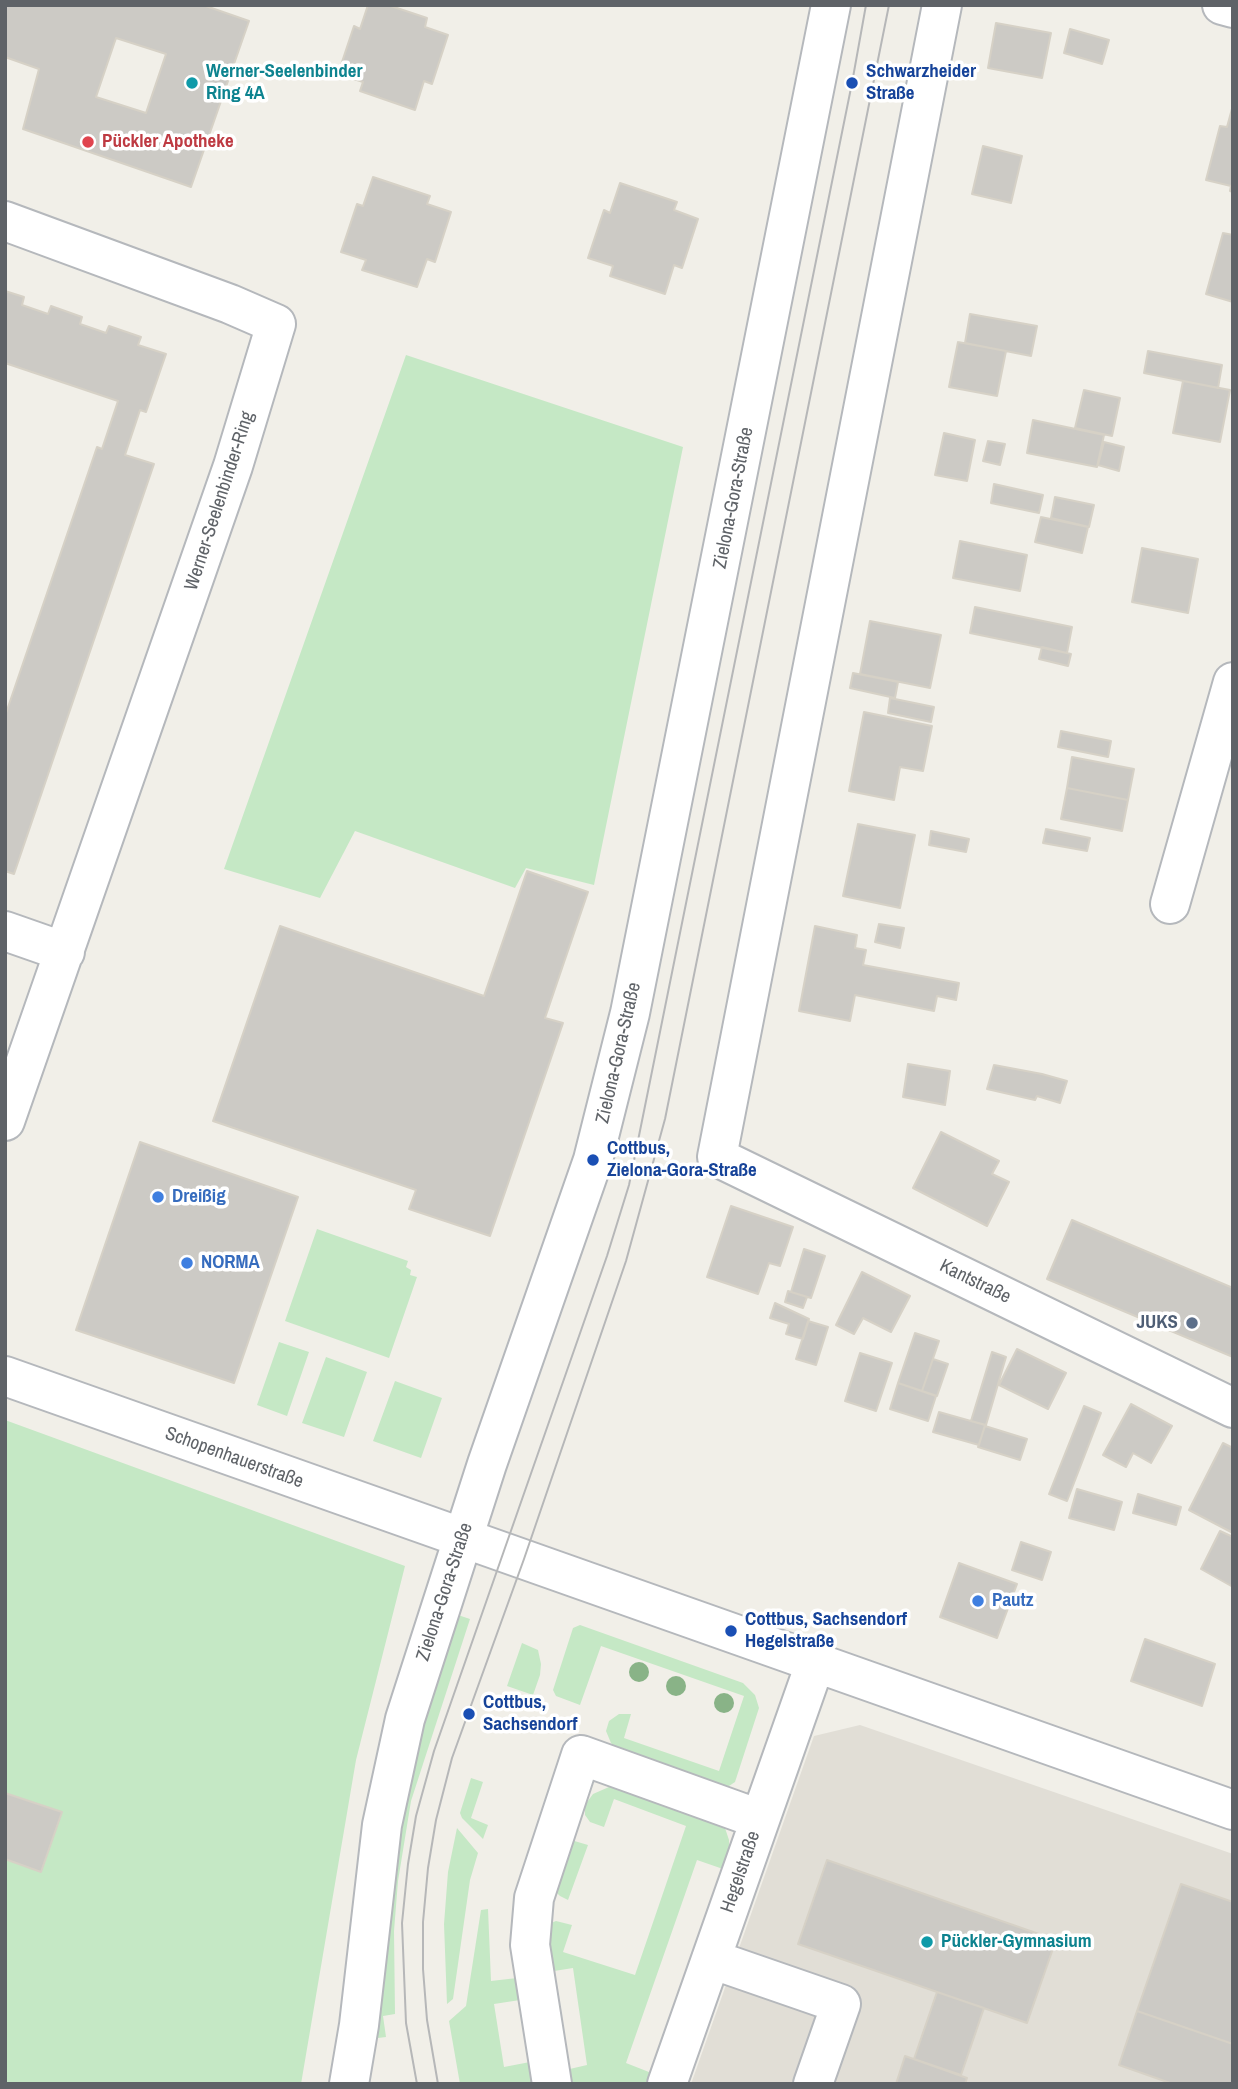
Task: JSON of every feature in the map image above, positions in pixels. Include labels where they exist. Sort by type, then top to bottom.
[{"type":"street","name":"Zielona-Gora-Straße","points":[[349,2084],[359,2025],[382,1825],[405,1719],[463,1538],[593,1160],[608,1106],[638,972],[831,5]]},
{"type":"street","name":"Kantstraße","points":[[942,5],[717,1157],[1233,1408]]},
{"type":"street","points":[[1222,5],[1233,8]]},
{"type":"street","name":"Werner-Seelenbinder-Ring","points":[[5,221],[230,304],[276,324],[229,479],[5,1121]]},
{"type":"street","points":[[1170,904],[1233,682]]},
{"type":"street","points":[[5,931],[65,951]]},
{"type":"street","name":"Schopenhauerstraße","points":[[5,1376],[463,1538]]},
{"type":"street","points":[[463,1538],[1233,1810]]},
{"type":"street","name":"Hegelstraße","points":[[667,2084],[816,1661]]},
{"type":"street","points":[[552,2084],[530,1945],[534,1898],[581,1755],[759,1819]]},
{"type":"street","points":[[710,1959],[841,2004],[813,2084]]},
{"type":"shaded area","points":[[860,1725],[1233,1854],[1233,2084],[691,2084],[814,1736]]},
{"type":"green space","points":[[406,355],[683,447],[594,885],[526,868],[515,888],[355,831],[320,898],[224,869]]},
{"type":"green space","points":[[317,1229],[408,1261],[406,1267],[411,1270],[410,1275],[417,1277],[389,1358],[285,1321]]},
{"type":"green space","points":[[279,1342],[309,1352],[287,1416],[257,1405]]},
{"type":"green space","points":[[326,1357],[367,1372],[344,1437],[302,1423]]},
{"type":"green space","points":[[395,1381],[442,1398],[421,1458],[373,1441]]},
{"type":"green space","points":[[5,1420],[405,1566],[356,1760],[301,2084],[5,2084]]},
{"type":"green space","points":[[455,1614],[470,1619],[411,1801],[398,1881],[394,1931],[395,2014],[383,2016],[386,2037],[378,2038],[370,2036],[400,1828],[420,1734]]},
{"type":"green space","points":[[580,1625],[743,1683],[755,1695],[759,1708],[735,1782],[729,1786],[719,1785],[617,1750],[606,1731],[609,1721],[619,1714],[631,1714],[624,1738],[719,1771],[744,1696],[601,1646],[580,1705],[556,1696],[553,1690],[573,1628]]},
{"type":"green space","points":[[522,1643],[538,1650],[541,1664],[533,1695],[507,1686]]},
{"type":"green space","points":[[471,1778],[483,1782],[471,1818],[488,1825],[483,1839],[460,1813]]},
{"type":"green space","points":[[609,1787],[622,1787],[715,1818],[725,1828],[729,1852],[723,1869],[697,1860],[626,2063],[654,2074],[651,2084],[566,2084],[561,2071],[587,2065],[573,1968],[548,1972],[546,1925],[556,1921],[572,1925],[563,1952],[635,1975],[686,1826],[614,1799],[604,1827],[590,1822],[585,1815],[585,1805],[593,1794]]},
{"type":"green space","points":[[457,1828],[478,1853],[470,1880],[453,1999],[447,2004],[444,1924],[448,1872]]},
{"type":"green space","points":[[571,1840],[588,1845],[568,1900],[555,1891]]},
{"type":"green space","points":[[488,1909],[491,1981],[517,1978],[520,2000],[494,2004],[504,2067],[530,2062],[535,2084],[460,2084],[449,2021],[466,2006],[481,1910]]},
{"type":"building","name":"Werner-Seelenbinder Ring 4A","points":[[5,5],[203,5],[249,21],[191,187],[23,129],[39,69],[5,57]],"holes":[[[116,38],[166,54],[146,113],[96,97]]]},
{"type":"building","points":[[368,5],[388,5],[427,18],[425,27],[448,35],[432,84],[424,81],[415,110],[360,91],[363,82],[338,74],[354,26],[360,29]]},
{"type":"building","points":[[996,23],[1051,33],[1042,78],[988,68]]},
{"type":"building","points":[[1070,29],[1109,40],[1102,64],[1064,53]]},
{"type":"building","points":[[1233,105],[1233,192],[1230,191],[1231,186],[1206,180],[1220,126],[1227,127]]},
{"type":"building","points":[[983,146],[1022,156],[1011,203],[972,194]]},
{"type":"building","points":[[373,177],[430,196],[427,204],[451,212],[435,262],[427,259],[417,287],[362,270],[366,260],[341,252],[357,204],[363,206]]},
{"type":"building","points":[[620,183],[677,202],[674,210],[698,219],[682,268],[674,265],[665,294],[610,276],[613,266],[588,258],[604,210],[610,213]]},
{"type":"building","points":[[1223,233],[1233,235],[1233,302],[1206,294]]},
{"type":"building","points":[[5,291],[24,297],[22,305],[48,314],[51,306],[82,317],[80,324],[106,333],[109,326],[141,337],[138,345],[166,354],[146,412],[140,410],[125,455],[154,464],[14,874],[5,871],[5,716],[97,447],[102,449],[118,401],[5,363]]},
{"type":"building","points":[[970,314],[1037,326],[1031,356],[965,343]]},
{"type":"building","points":[[958,342],[1006,351],[997,396],[949,387]]},
{"type":"building","points":[[1148,351],[1222,365],[1218,388],[1144,373]]},
{"type":"building","points":[[1183,381],[1230,390],[1220,442],[1173,433]]},
{"type":"building","points":[[1084,390],[1120,398],[1112,436],[1075,428]]},
{"type":"building","points":[[1033,420],[1104,435],[1097,467],[1027,453]]},
{"type":"building","points":[[944,433],[975,440],[967,481],[935,475]]},
{"type":"building","points":[[988,441],[1005,444],[1000,465],[983,461]]},
{"type":"building","points":[[1104,442],[1124,447],[1119,471],[1098,465]]},
{"type":"building","points":[[994,484],[1043,495],[1039,513],[991,503]]},
{"type":"building","points":[[1055,497],[1094,505],[1089,527],[1051,518]]},
{"type":"building","points":[[1041,517],[1088,527],[1082,553],[1035,542]]},
{"type":"building","points":[[960,541],[1027,555],[1020,591],[953,578]]},
{"type":"building","points":[[1142,548],[1198,559],[1188,613],[1132,602]]},
{"type":"building","points":[[975,607],[1072,627],[1067,653],[970,633]]},
{"type":"building","points":[[870,621],[941,635],[930,688],[860,674]]},
{"type":"building","points":[[1042,647],[1071,654],[1068,666],[1039,659]]},
{"type":"building","points":[[853,673],[898,682],[895,698],[850,688]]},
{"type":"building","points":[[890,698],[934,707],[931,722],[888,713]]},
{"type":"building","points":[[864,712],[932,726],[923,771],[900,767],[894,800],[849,791]]},
{"type":"building","points":[[1061,731],[1111,741],[1108,757],[1058,747]]},
{"type":"building","points":[[1072,757],[1134,769],[1128,800],[1067,788]]},
{"type":"building","points":[[1067,788],[1128,800],[1122,831],[1061,819]]},
{"type":"building","points":[[858,824],[915,835],[900,908],[843,896]]},
{"type":"building","points":[[1046,829],[1090,838],[1087,851],[1043,843]]},
{"type":"building","points":[[931,831],[969,839],[966,852],[929,845]]},
{"type":"building","points":[[527,871],[588,892],[545,1018],[563,1023],[490,1236],[409,1209],[416,1190],[213,1121],[280,926],[484,996]]},
{"type":"building","points":[[879,924],[904,928],[900,948],[875,942]]},
{"type":"building","points":[[815,926],[857,935],[855,948],[866,950],[863,965],[959,983],[956,1000],[937,996],[934,1011],[855,995],[850,1021],[799,1011]]},
{"type":"building","points":[[908,1064],[950,1071],[945,1105],[903,1097]]},
{"type":"building","points":[[994,1065],[1067,1081],[1060,1103],[1037,1096],[1035,1100],[987,1089]]},
{"type":"building","points":[[941,1132],[999,1161],[992,1174],[1009,1182],[987,1226],[913,1188]]},
{"type":"building","name":"NORMA","points":[[140,1142],[298,1197],[234,1383],[76,1330]]},
{"type":"building","points":[[731,1206],[793,1227],[780,1266],[769,1263],[758,1294],[707,1277]]},
{"type":"building","name":"JUKS","points":[[1072,1220],[1233,1288],[1233,1357],[1047,1279]]},
{"type":"building","points":[[804,1249],[825,1256],[811,1298],[791,1292]]},
{"type":"building","points":[[862,1272],[910,1296],[891,1332],[863,1318],[854,1334],[836,1325]]},
{"type":"building","points":[[788,1291],[807,1297],[803,1308],[785,1302]]},
{"type":"building","points":[[775,1303],[809,1319],[803,1339],[786,1334],[789,1324],[770,1318]]},
{"type":"building","points":[[808,1321],[828,1327],[816,1365],[796,1359]]},
{"type":"building","points":[[915,1333],[939,1341],[922,1391],[898,1383]]},
{"type":"building","points":[[1017,1349],[1066,1373],[1048,1409],[999,1385]]},
{"type":"building","points":[[992,1352],[1006,1357],[986,1425],[971,1421]]},
{"type":"building","points":[[860,1353],[892,1363],[876,1411],[845,1401]]},
{"type":"building","points":[[933,1359],[948,1364],[937,1396],[922,1391]]},
{"type":"building","points":[[898,1383],[936,1396],[928,1421],[890,1409]]},
{"type":"building","points":[[1131,1404],[1172,1426],[1151,1463],[1133,1453],[1126,1467],[1103,1455]]},
{"type":"building","points":[[1084,1406],[1101,1413],[1067,1501],[1049,1494]]},
{"type":"building","points":[[939,1412],[985,1425],[979,1445],[933,1432]]},
{"type":"building","points":[[985,1426],[1027,1439],[1020,1460],[978,1447]]},
{"type":"building","points":[[1223,1443],[1233,1448],[1233,1533],[1189,1510]]},
{"type":"building","points":[[1077,1489],[1122,1502],[1114,1530],[1069,1518]]},
{"type":"building","points":[[1138,1494],[1181,1507],[1176,1525],[1133,1513]]},
{"type":"building","points":[[1220,1531],[1233,1537],[1233,1587],[1201,1569]]},
{"type":"building","points":[[1021,1542],[1051,1552],[1042,1580],[1012,1570]]},
{"type":"building","name":"Pautz","points":[[959,1563],[1017,1584],[997,1638],[940,1617]]},
{"type":"building","points":[[1145,1639],[1215,1664],[1202,1706],[1131,1681]]},
{"type":"building","points":[[5,1793],[62,1812],[41,1872],[5,1859]]},
{"type":"building","name":"Pückler-Gymnasium","points":[[827,1860],[1056,1940],[1027,2023],[798,1944]]},
{"type":"building","points":[[1181,1884],[1233,1902],[1233,2044],[1137,2011]]},
{"type":"building","points":[[937,1992],[984,2008],[961,2075],[914,2059]]},
{"type":"building","points":[[1137,2011],[1233,2044],[1233,2084],[1173,2084],[1119,2065]]},
{"type":"building","points":[[905,2056],[967,2078],[965,2084],[896,2084]]},
{"type":"tram line","points":[[417,2084],[406,2023],[402,1923],[416,1816],[434,1751],[607,1256],[629,1185],[866,5]]},
{"type":"tram line","points":[[438,2084],[427,2020],[423,1969],[423,1922],[436,1820],[452,1758],[524,1559],[626,1261],[665,1119],[889,5]]},
{"type":"place","name":"Werner-Seelenbinder Ring 4A","points":[[192,83]]},
{"type":"place","name":"Schwarzheider Straße","points":[[852,83]]},
{"type":"place","name":"Pückler Apotheke","points":[[88,142]]},
{"type":"place","name":"Cottbus, Zielona-Gora-Straße","points":[[593,1160]]},
{"type":"place","name":"Dreißig","points":[[158,1197]]},
{"type":"place","name":"NORMA","points":[[187,1263]]},
{"type":"place","name":"JUKS","points":[[1192,1323]]},
{"type":"place","name":"Pautz","points":[[978,1601]]},
{"type":"place","name":"Cottbus, Sachsendorf Hegelstraße","points":[[731,1631]]},
{"type":"place","name":"Cottbus, Sachsendorf","points":[[469,1714]]},
{"type":"place","name":"Pückler-Gymnasium","points":[[927,1942]]}]
